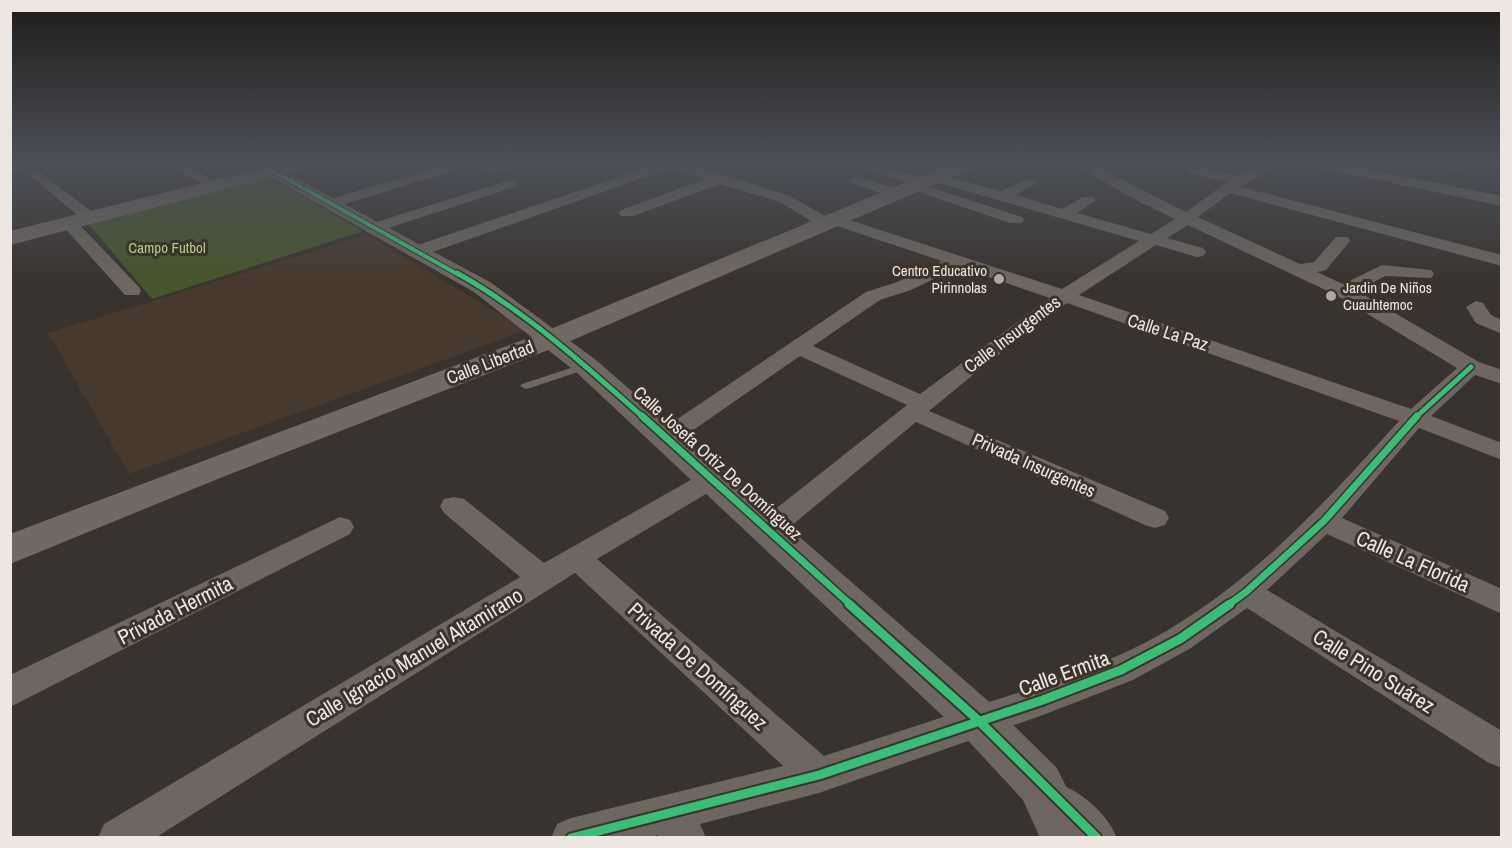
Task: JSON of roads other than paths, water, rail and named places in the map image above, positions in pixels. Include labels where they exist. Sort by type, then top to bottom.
[{"type":"main road","points":[[10,238],[145,204]]},
{"type":"main road","name":"Calle Libertad","points":[[10,550],[213,468],[551,339],[869,204]]},
{"type":"street","points":[[65,204],[80,220],[132,291]]},
{"type":"street","name":"Calle Josefa Ortiz De Domínguez","points":[[330,204],[482,287],[586,366],[667,436],[978,720],[1040,784],[1097,837]]},
{"type":"street","points":[[373,228],[449,204]]},
{"type":"street","points":[[416,252],[556,204]]},
{"type":"street","points":[[627,213],[652,204]]},
{"type":"street","name":"Calle La Paz","points":[[794,204],[806,214],[1063,297],[1415,418],[1502,452]]},
{"type":"street","points":[[970,204],[1016,220]]},
{"type":"street","points":[[1029,204],[1197,252]]},
{"type":"street","points":[[1064,214],[1082,204]]},
{"type":"street","points":[[1158,204],[1343,291],[1471,367],[1502,377]]},
{"type":"street","name":"Calle Insurgentes","points":[[769,529],[918,408],[1063,297],[1207,204]]},
{"type":"street","points":[[1286,204],[1502,261]]},
{"type":"street","points":[[1323,212],[1334,204]]},
{"type":"street","points":[[1299,270],[1320,266],[1342,241]]},
{"type":"street","points":[[667,436],[800,348],[873,296],[904,286],[957,261]]},
{"type":"street","points":[[1343,291],[1382,270],[1425,274]]},
{"type":"street","points":[[1476,307],[1483,319],[1502,328]]},
{"type":"street","name":"Privada Insurgentes","points":[[800,348],[918,408],[1155,518]]},
{"type":"street","name":"Calle Ermita","points":[[571,837],[676,826],[978,720],[1043,700],[1121,670],[1180,639],[1246,592],[1324,521],[1415,418],[1471,367]]},
{"type":"street","name":"Calle Ignacio Manuel Altamirano","points":[[118,837],[542,578],[712,479]]},
{"type":"street","points":[[454,506],[542,578]]},
{"type":"street","name":"Calle La Florida","points":[[1324,521],[1499,602]]},
{"type":"street","name":"Privada Hermita","points":[[10,692],[340,527]]},
{"type":"street","name":"Privada De Domínguez","points":[[577,558],[819,775]]},
{"type":"street","name":"Calle Pino Suárez","points":[[1246,592],[1502,751]]},
{"type":"street","points":[[1040,784],[1066,837]]},
{"type":"lane","points":[[526,386],[586,366]]},
{"type":"place","name":"Centro Educativo Pirinnolas","points":[[999,279]]},
{"type":"place","name":"Jardin De Niños Cuauhtemoc","points":[[1331,296]]},
{"type":"park label","name":"Campo Futbol","points":[[167,247]]}]
